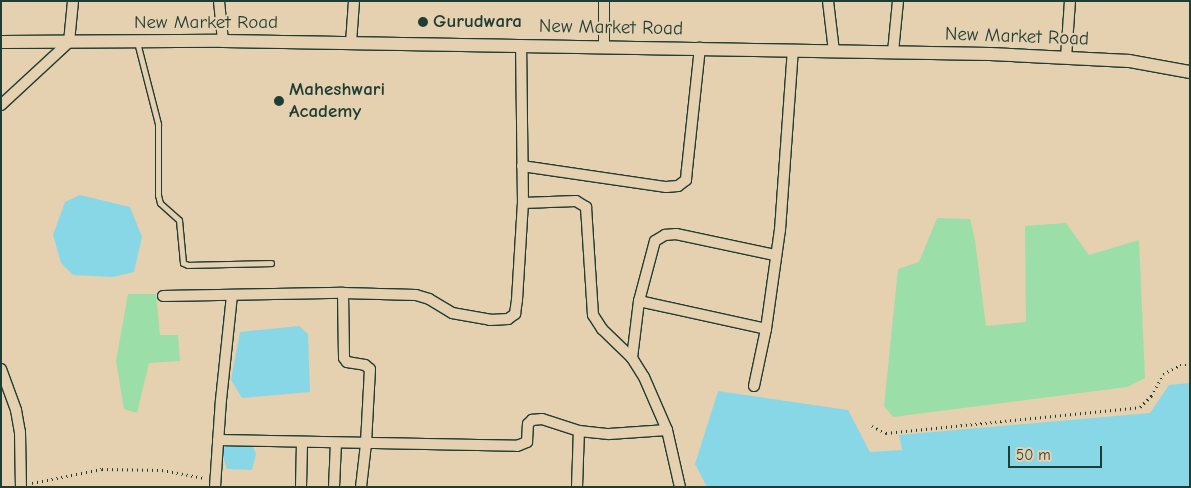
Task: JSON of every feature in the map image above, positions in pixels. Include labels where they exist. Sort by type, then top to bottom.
[{"type":"street","points":[[1,104],[69,42],[73,1]]},
{"type":"street","points":[[219,1],[223,41]]},
{"type":"street","points":[[351,43],[354,1]]},
{"type":"street","points":[[604,1],[604,47]]},
{"type":"street","points":[[828,1],[834,51]]},
{"type":"street","points":[[893,52],[898,1]]},
{"type":"street","points":[[1066,58],[1070,1]]},
{"type":"street","name":"New Market Road","points":[[1,42],[223,41],[893,52],[1129,62],[1190,72]]},
{"type":"street","points":[[163,296],[416,295],[429,299],[452,313],[490,320],[508,319],[515,314],[517,300],[523,203],[521,46]]},
{"type":"street","points":[[522,166],[666,187],[678,186],[686,180],[700,48]]},
{"type":"street","points":[[754,386],[766,329],[783,195],[793,50]]},
{"type":"street","points":[[523,203],[576,201],[586,207],[593,316],[602,329],[632,358],[651,390],[667,430],[680,487]]},
{"type":"street","points":[[632,358],[639,301],[655,241],[665,235],[676,234],[775,255]]},
{"type":"street","points":[[343,294],[344,358],[347,362],[365,365],[370,369],[366,444],[361,487]]},
{"type":"street","points":[[215,484],[232,296]]},
{"type":"street","points":[[639,301],[766,329]]},
{"type":"street","points":[[1,369],[4,391],[16,410],[20,432],[21,486]]},
{"type":"street","points":[[218,440],[336,444],[517,446],[527,442],[528,424],[532,420],[542,419],[579,431],[628,434],[667,430]]},
{"type":"street","points":[[577,487],[579,431]]},
{"type":"street","points":[[301,487],[302,442]]},
{"type":"street","points":[[334,487],[336,444]]},
{"type":"lane","points":[[136,41],[158,124],[158,195],[160,203],[179,220],[183,263],[271,263]]},
{"type":"path","points":[[872,426],[886,433],[1140,407],[1151,396],[1163,374],[1180,365],[1190,365]]},
{"type":"path","points":[[21,486],[102,469],[162,470],[215,484]]},
{"type":"green space","points":[[937,218],[970,219],[975,240],[986,326],[1026,322],[1025,226],[1066,223],[1089,255],[1139,240],[1145,378],[1127,387],[893,417],[884,406],[898,269],[919,262]]},
{"type":"green space","points":[[128,294],[156,294],[160,335],[178,335],[180,361],[149,363],[137,413],[124,409],[116,361]]},
{"type":"water","points":[[80,195],[130,207],[142,237],[134,272],[113,277],[73,275],[61,263],[53,235],[65,202]]},
{"type":"water","points":[[299,326],[308,334],[310,392],[242,398],[231,380],[240,332]]},
{"type":"water","points":[[1190,383],[1190,487],[707,487],[695,464],[718,391],[848,410],[870,452],[902,450],[899,435],[1150,413],[1169,385]]},
{"type":"water","points":[[230,440],[253,447],[256,454],[252,470],[227,469],[221,452]]},
{"type":"place","name":"Gurudwara","points":[[423,22]]},
{"type":"place","name":"Maheshwari Academy","points":[[279,101]]}]
